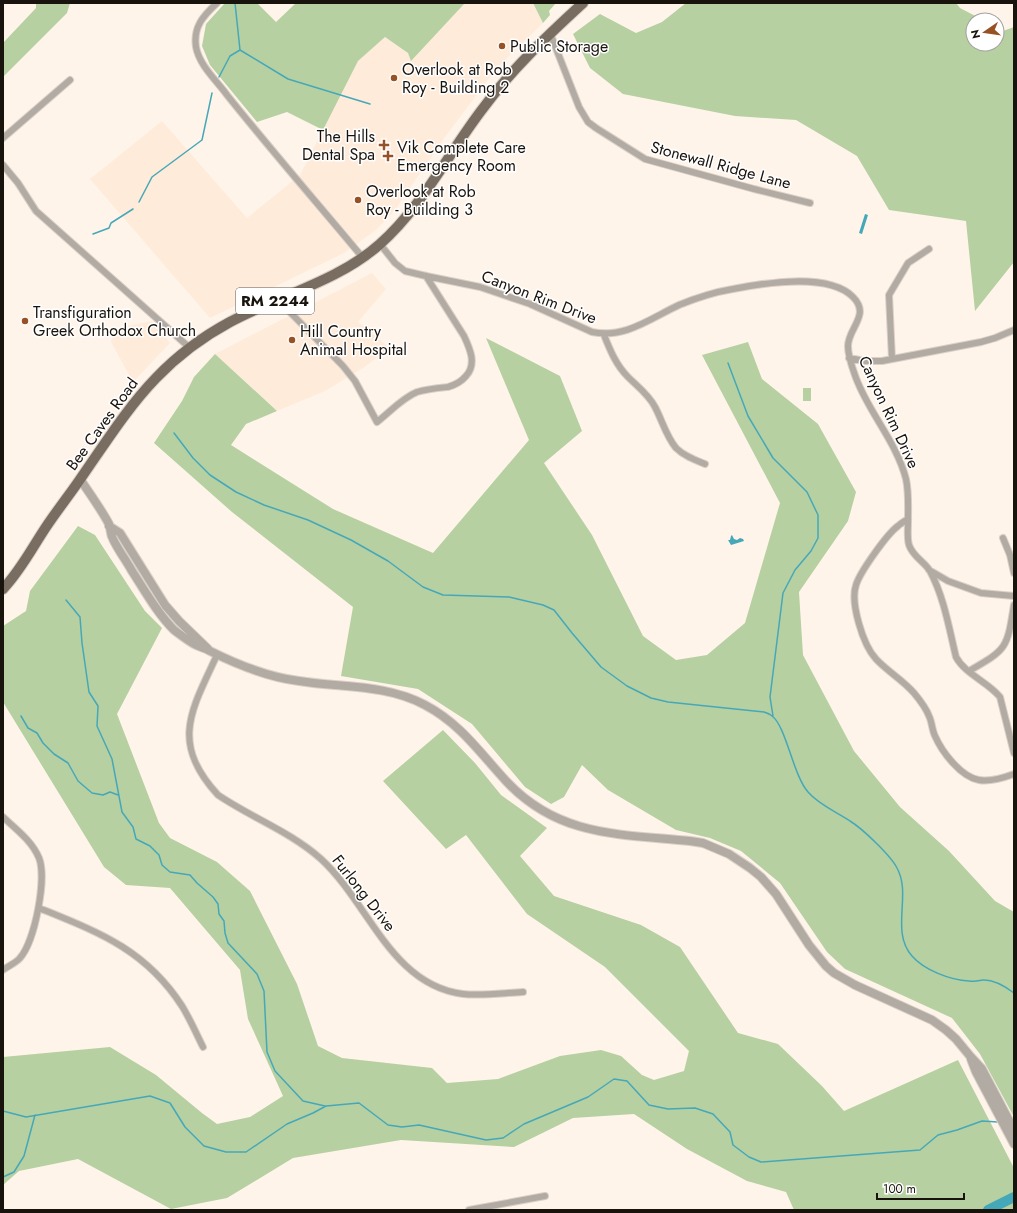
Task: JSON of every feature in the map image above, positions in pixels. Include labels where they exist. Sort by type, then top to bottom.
[{"type":"main road","name":"Bee Caves Road","points":[[3,589],[15,576],[46,526],[132,405],[158,376],[190,348],[230,322],[335,274],[363,258],[380,244],[407,217],[483,107],[510,74],[550,33],[583,3]]},
{"type":"street","points":[[217,3],[204,15],[197,30],[196,46],[202,62],[363,258]]},
{"type":"street","name":"Stonewall Ridge Lane","points":[[550,33],[579,108],[588,122],[602,132],[645,159],[810,203]]},
{"type":"street","points":[[3,138],[70,80]]},
{"type":"street","points":[[3,166],[18,183],[36,211],[190,348]]},
{"type":"street","name":"Canyon Rim Drive","points":[[380,244],[405,271],[480,287],[530,304],[592,332],[604,335],[620,333],[679,305],[710,294],[734,289],[796,281],[832,285],[845,290],[857,302],[860,313],[847,344],[849,358],[860,388],[889,438],[906,480],[908,498],[907,537],[909,546],[915,556],[929,570],[942,600],[956,657],[960,663],[994,690],[1000,697],[1014,753]]},
{"type":"street","points":[[892,359],[889,295],[908,263],[929,249]]},
{"type":"street","points":[[278,300],[347,371],[355,381],[377,422],[405,398],[417,392],[432,388],[450,386],[462,381],[471,371],[472,360],[464,336],[426,276]]},
{"type":"street","points":[[849,358],[873,362],[892,359],[995,338],[1014,330]]},
{"type":"street","points":[[604,335],[610,352],[617,363],[655,406],[676,448],[687,456],[705,464]]},
{"type":"street","points":[[80,479],[109,526],[112,537],[145,592],[160,614],[174,630],[184,638],[195,645],[247,668],[276,677],[302,682],[375,689],[404,695],[417,701],[438,712],[459,728],[508,783],[525,799],[543,811],[567,823],[594,831],[690,841],[708,845],[729,854],[744,863],[761,877],[776,894],[809,945],[826,966],[834,973],[854,985],[932,1020],[956,1039],[970,1056],[1014,1130]]},
{"type":"street","points":[[908,519],[897,526],[889,535],[861,573],[855,586],[855,602],[858,620],[866,645],[875,658],[914,693],[929,714],[935,736],[952,763],[964,773],[978,780],[999,779],[1014,774]]},
{"type":"street","points":[[109,526],[120,533],[167,609],[209,650]]},
{"type":"street","points":[[1003,538],[1010,554],[1014,572]]},
{"type":"street","points":[[929,570],[948,581],[981,593],[1014,596]]},
{"type":"street","points":[[969,671],[993,657],[1003,647],[1009,635],[1014,605]]},
{"type":"street","points":[[160,614],[167,609]]},
{"type":"street","name":"Furlong Drive","points":[[217,655],[196,700],[189,726],[190,742],[196,765],[218,795],[292,837],[322,860],[354,897],[390,949],[402,963],[416,975],[440,988],[462,994],[523,992]]},
{"type":"street","points":[[3,817],[29,842],[40,859],[42,878],[39,908],[28,945],[20,958],[3,970]]},
{"type":"street","points":[[39,908],[113,940],[146,965],[168,988],[182,1007],[203,1047]]},
{"type":"street","points":[[979,1071],[1014,1144]]},
{"type":"street","points":[[469,1210],[545,1196]]},
{"type":"shaded area","points":[[465,3],[533,3],[543,23],[496,69],[442,141],[395,210],[376,230],[344,253],[210,318],[90,179],[162,121],[247,218],[300,175],[358,61],[385,37],[408,53],[411,60]]},
{"type":"shaded area","points":[[372,273],[386,289],[358,322],[390,348],[363,368],[325,391],[277,411],[215,354]]},
{"type":"shaded area","points":[[152,321],[170,343],[133,382],[111,342],[113,335],[123,327]]},
{"type":"green space","points":[[36,3],[70,3],[67,13],[3,77],[3,43],[36,8]]},
{"type":"green space","points":[[225,3],[257,3],[276,22],[296,3],[465,3],[411,61],[408,53],[385,37],[358,61],[323,130],[287,112],[257,122],[210,65],[202,46],[206,24]]},
{"type":"green space","points":[[533,3],[556,3],[549,11],[550,15],[543,23]]},
{"type":"green space","points":[[686,3],[956,3],[960,8],[968,12],[965,12],[965,52],[1005,52],[1005,30],[1014,27],[1014,262],[975,311],[966,221],[889,210],[857,156],[796,120],[735,116],[623,94],[590,68],[573,34],[600,14],[636,33],[662,22]]},
{"type":"green space","points":[[486,338],[560,376],[582,431],[544,463],[592,535],[643,636],[676,660],[707,655],[745,623],[780,503],[702,355],[748,342],[762,379],[818,424],[856,492],[848,521],[799,592],[803,655],[854,751],[900,807],[949,851],[995,901],[1014,912],[1014,1117],[980,1054],[952,1018],[845,969],[827,952],[780,883],[741,851],[710,838],[676,830],[608,790],[582,765],[564,797],[551,804],[525,787],[472,724],[418,689],[341,676],[353,607],[232,512],[154,443],[182,401],[194,377],[215,354],[277,411],[246,424],[231,445],[333,509],[433,553],[529,440]]},
{"type":"green space","points":[[803,388],[811,388],[811,401],[803,401]]},
{"type":"green space","points":[[78,526],[95,535],[145,611],[162,628],[117,714],[159,823],[170,838],[217,862],[250,891],[297,984],[318,1046],[342,1058],[432,1068],[447,1083],[498,1079],[560,1056],[601,1050],[621,1056],[642,1075],[654,1080],[684,1071],[689,1051],[605,967],[527,914],[466,835],[446,849],[383,781],[443,730],[475,763],[501,795],[547,828],[520,856],[554,896],[641,925],[680,947],[738,1033],[778,1044],[822,1086],[844,1111],[958,1060],[1014,1168],[1014,1210],[794,1210],[786,1192],[747,1181],[687,1149],[634,1114],[573,1118],[514,1147],[401,1140],[293,1158],[227,1198],[171,1209],[78,1159],[19,1171],[3,1185],[3,1057],[110,1047],[156,1075],[217,1124],[250,1117],[283,1096],[248,1019],[240,970],[170,888],[126,885],[104,867],[3,702],[3,626],[26,611],[30,591]]},
{"type":"water","points":[[865,214],[868,215],[862,234],[859,233]]},
{"type":"water","points":[[732,535],[734,539],[737,540],[740,538],[744,541],[731,545],[728,540],[730,540]]},
{"type":"waterway","points":[[219,77],[230,56],[240,50],[235,3]]},
{"type":"waterway","points":[[240,50],[288,79],[370,104]]},
{"type":"waterway","points":[[139,202],[152,177],[202,140],[212,93]]},
{"type":"waterway","points":[[93,234],[109,228],[111,223],[133,209]]},
{"type":"waterway","points":[[728,363],[748,416],[773,458],[807,492],[818,515],[818,538],[811,551],[795,570],[783,593],[770,697],[773,716]]},
{"type":"waterway","points":[[174,433],[193,458],[210,475],[236,492],[264,505],[308,520],[351,540],[388,561],[423,587],[443,595],[509,597],[543,605],[554,610],[601,667],[627,686],[651,698],[668,702],[764,712],[770,715],[777,721],[786,740],[798,774],[812,797],[862,830],[883,850],[897,868],[903,890],[902,936],[912,956],[930,970],[954,979],[992,981],[1004,986],[1014,993]]},
{"type":"waterway","points":[[66,600],[80,617],[89,692],[98,706],[97,726],[112,759],[122,812],[133,827],[136,839],[150,846],[159,855],[162,865],[170,872],[190,875],[213,897],[218,904],[219,914],[224,921],[228,943],[257,974],[264,991],[267,1052],[275,1071],[303,1101],[325,1106]]},
{"type":"waterway","points":[[21,716],[28,728],[37,733],[43,743],[54,754],[68,763],[78,781],[92,793],[103,795],[110,792],[118,795]]},
{"type":"waterway","points":[[3,1111],[26,1117],[150,1096],[170,1103],[185,1127],[204,1146],[226,1152],[246,1152],[287,1124],[326,1106],[359,1103],[388,1125],[402,1127],[419,1125],[486,1140],[503,1138],[524,1124],[588,1097],[614,1079],[627,1081],[649,1105],[668,1109],[695,1108],[713,1114],[730,1132],[733,1145],[749,1157],[761,1162],[920,1150],[938,1135],[982,1121],[998,1122]]},
{"type":"waterway","points":[[3,1177],[14,1172],[24,1156],[35,1115]]},
{"type":"waterway","points":[[988,1210],[1014,1197]]},
{"type":"place","name":"Public Storage","points":[[502,46]]},
{"type":"place","name":"Overlook at Rob Roy - Building 2","points":[[394,78]]},
{"type":"place","name":"The Hills Dental Spa","points":[[384,145]]},
{"type":"place","name":"Vik Complete Care Emergency Room","points":[[388,156]]},
{"type":"place","name":"Overlook at Rob Roy - Building 3","points":[[358,200]]},
{"type":"place","name":"Transfiguration Greek Orthodox Church","points":[[25,321]]},
{"type":"place","name":"Hill Country Animal Hospital","points":[[292,340]]}]
